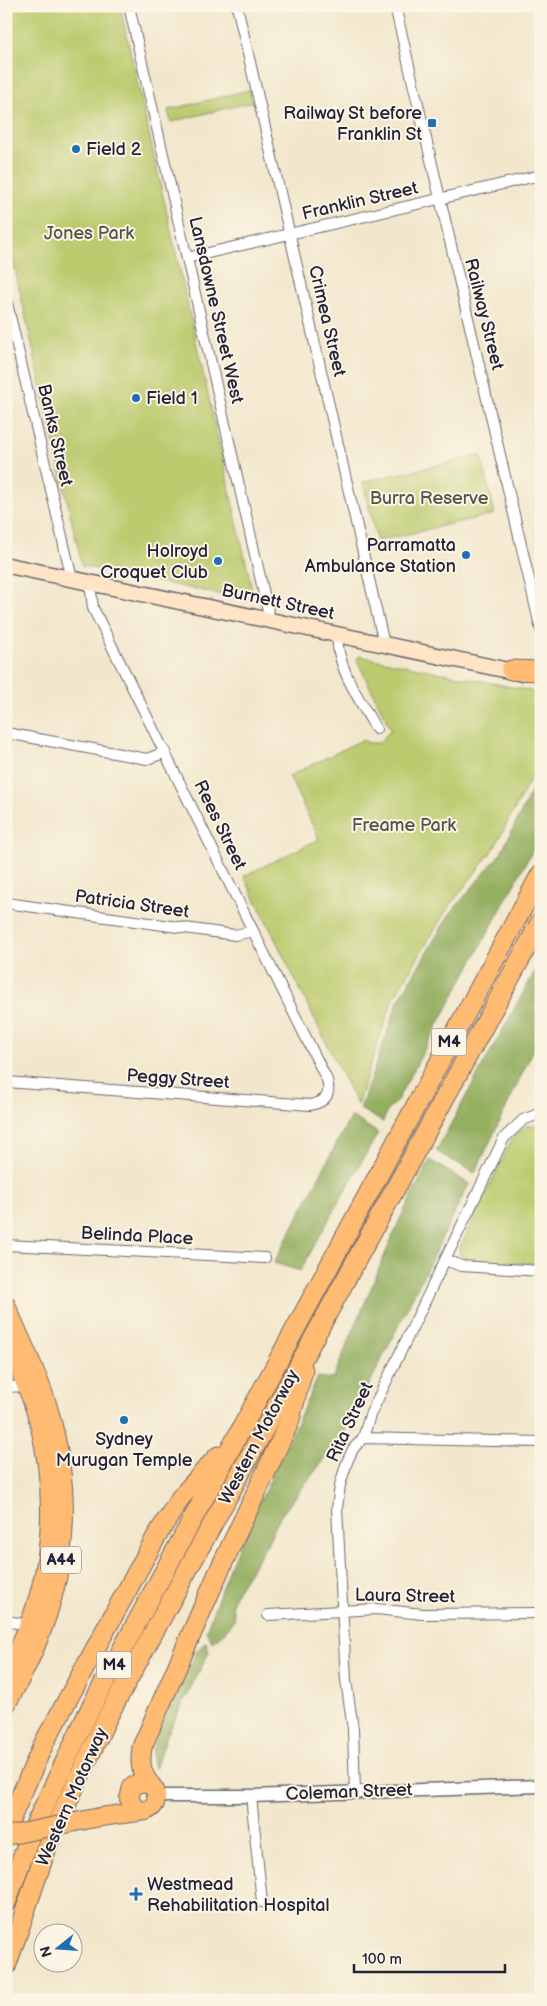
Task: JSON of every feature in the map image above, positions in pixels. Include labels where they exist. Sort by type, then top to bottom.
[{"type":"highway","points":[[511,670],[541,671]]},
{"type":"highway","name":"Western Motorway","points":[[6,1902],[30,1836],[71,1747],[541,874]]},
{"type":"highway","name":"Western Motorway","points":[[6,1967],[46,1850],[78,1776],[108,1716],[541,921]]},
{"type":"highway","name":"A44","points":[[6,1305],[47,1405],[61,1463],[64,1499],[64,1536],[59,1572],[39,1643],[6,1705]]},
{"type":"highway","name":"A44","points":[[6,1338],[26,1386],[43,1444],[50,1501],[48,1553],[35,1610],[6,1670]]},
{"type":"highway","name":"M4","points":[[153,1790],[143,1777],[141,1769],[142,1747],[219,1571],[289,1423],[312,1340]]},
{"type":"highway","name":"M4","points":[[6,1829],[45,1741],[156,1537],[181,1497],[238,1434]]},
{"type":"highway","points":[[6,1836],[100,1817],[146,1810],[154,1806],[153,1790],[140,1782],[100,1817]]},
{"type":"highway","points":[[130,1791],[129,1799],[132,1806],[136,1809],[146,1810]]},
{"type":"main road","name":"Burnett Street","points":[[6,565],[511,670],[541,679]]},
{"type":"street","name":"Lansdowne Street West","points":[[129,6],[270,620]]},
{"type":"street","name":"Crimea Street","points":[[237,6],[384,644]]},
{"type":"street","name":"Railway Street","points":[[394,6],[501,452],[541,630]]},
{"type":"street","name":"Franklin Street","points":[[187,258],[541,175]]},
{"type":"street","name":"Banks Street","points":[[6,301],[72,579]]},
{"type":"street","name":"Rees Street","points":[[90,583],[93,608],[327,1080]]},
{"type":"street","points":[[338,634],[336,644],[341,661],[376,729]]},
{"type":"street","points":[[6,733],[147,759],[166,752]]},
{"type":"street","name":"Patricia Street","points":[[6,903],[235,935],[253,931]]},
{"type":"street","name":"Peggy Street","points":[[6,1082],[310,1105],[321,1103],[328,1096],[330,1089],[327,1080]]},
{"type":"street","name":"Rita Street","points":[[355,1791],[353,1730],[346,1680],[342,1612],[338,1492],[353,1449],[363,1438],[370,1415],[504,1138],[523,1120],[541,1113]]},
{"type":"street","name":"Belinda Place","points":[[6,1245],[265,1258]]},
{"type":"street","points":[[446,1260],[461,1266],[541,1271]]},
{"type":"street","points":[[6,1387],[26,1386]]},
{"type":"street","points":[[363,1438],[541,1442]]},
{"type":"street","name":"Laura Street","points":[[268,1615],[377,1609],[422,1614],[541,1613]]},
{"type":"street","points":[[6,1621],[29,1625]]},
{"type":"street","name":"Coleman Street","points":[[153,1790],[251,1796],[541,1786]]},
{"type":"street","points":[[251,1796],[262,1902]]},
{"type":"green space","name":"Jones Park","points":[[6,6],[120,6],[253,593],[247,600],[82,566],[6,230]]},
{"type":"green space","points":[[249,90],[252,102],[171,122],[168,110]]},
{"type":"green space","name":"Burra Reserve","points":[[481,455],[495,514],[377,541],[363,482]]},
{"type":"green space","name":"Freame Park","points":[[359,656],[527,690],[541,695],[541,759],[494,848],[446,911],[393,999],[357,1105],[244,876],[319,839],[289,776],[362,740],[370,743],[379,743],[391,730],[357,660]]},
{"type":"green space","points":[[541,772],[541,835],[396,1102],[387,1111],[383,1122],[360,1109],[398,1001],[449,915],[501,853]]},
{"type":"green space","points":[[541,960],[541,1043],[534,1049],[475,1173],[436,1151]]},
{"type":"green space","points":[[351,1116],[378,1133],[300,1271],[274,1263]]},
{"type":"green space","points":[[541,1125],[541,1264],[466,1260],[460,1255],[459,1249],[513,1137],[526,1126]]},
{"type":"green space","points":[[430,1160],[469,1184],[351,1421],[342,1436],[280,1517],[266,1546],[235,1594],[232,1605],[235,1618],[224,1633],[212,1642],[206,1631],[229,1568],[318,1377],[333,1379],[399,1221]]},
{"type":"green space","points":[[206,1641],[209,1652],[167,1735],[155,1769],[152,1762],[152,1754],[155,1740],[197,1651]]},
{"type":"place","name":"Railway St before Franklin St","points":[[432,123]]},
{"type":"place","name":"Field 2","points":[[76,149]]},
{"type":"place","name":"Field 1","points":[[136,398]]},
{"type":"place","name":"Parramatta Ambulance Station","points":[[466,555]]},
{"type":"place","name":"Holroyd Croquet Club","points":[[218,561]]},
{"type":"place","name":"Sydney Murugan Temple","points":[[124,1420]]},
{"type":"place","name":"Westmead Rehabilitation Hospital","points":[[136,1894]]}]
